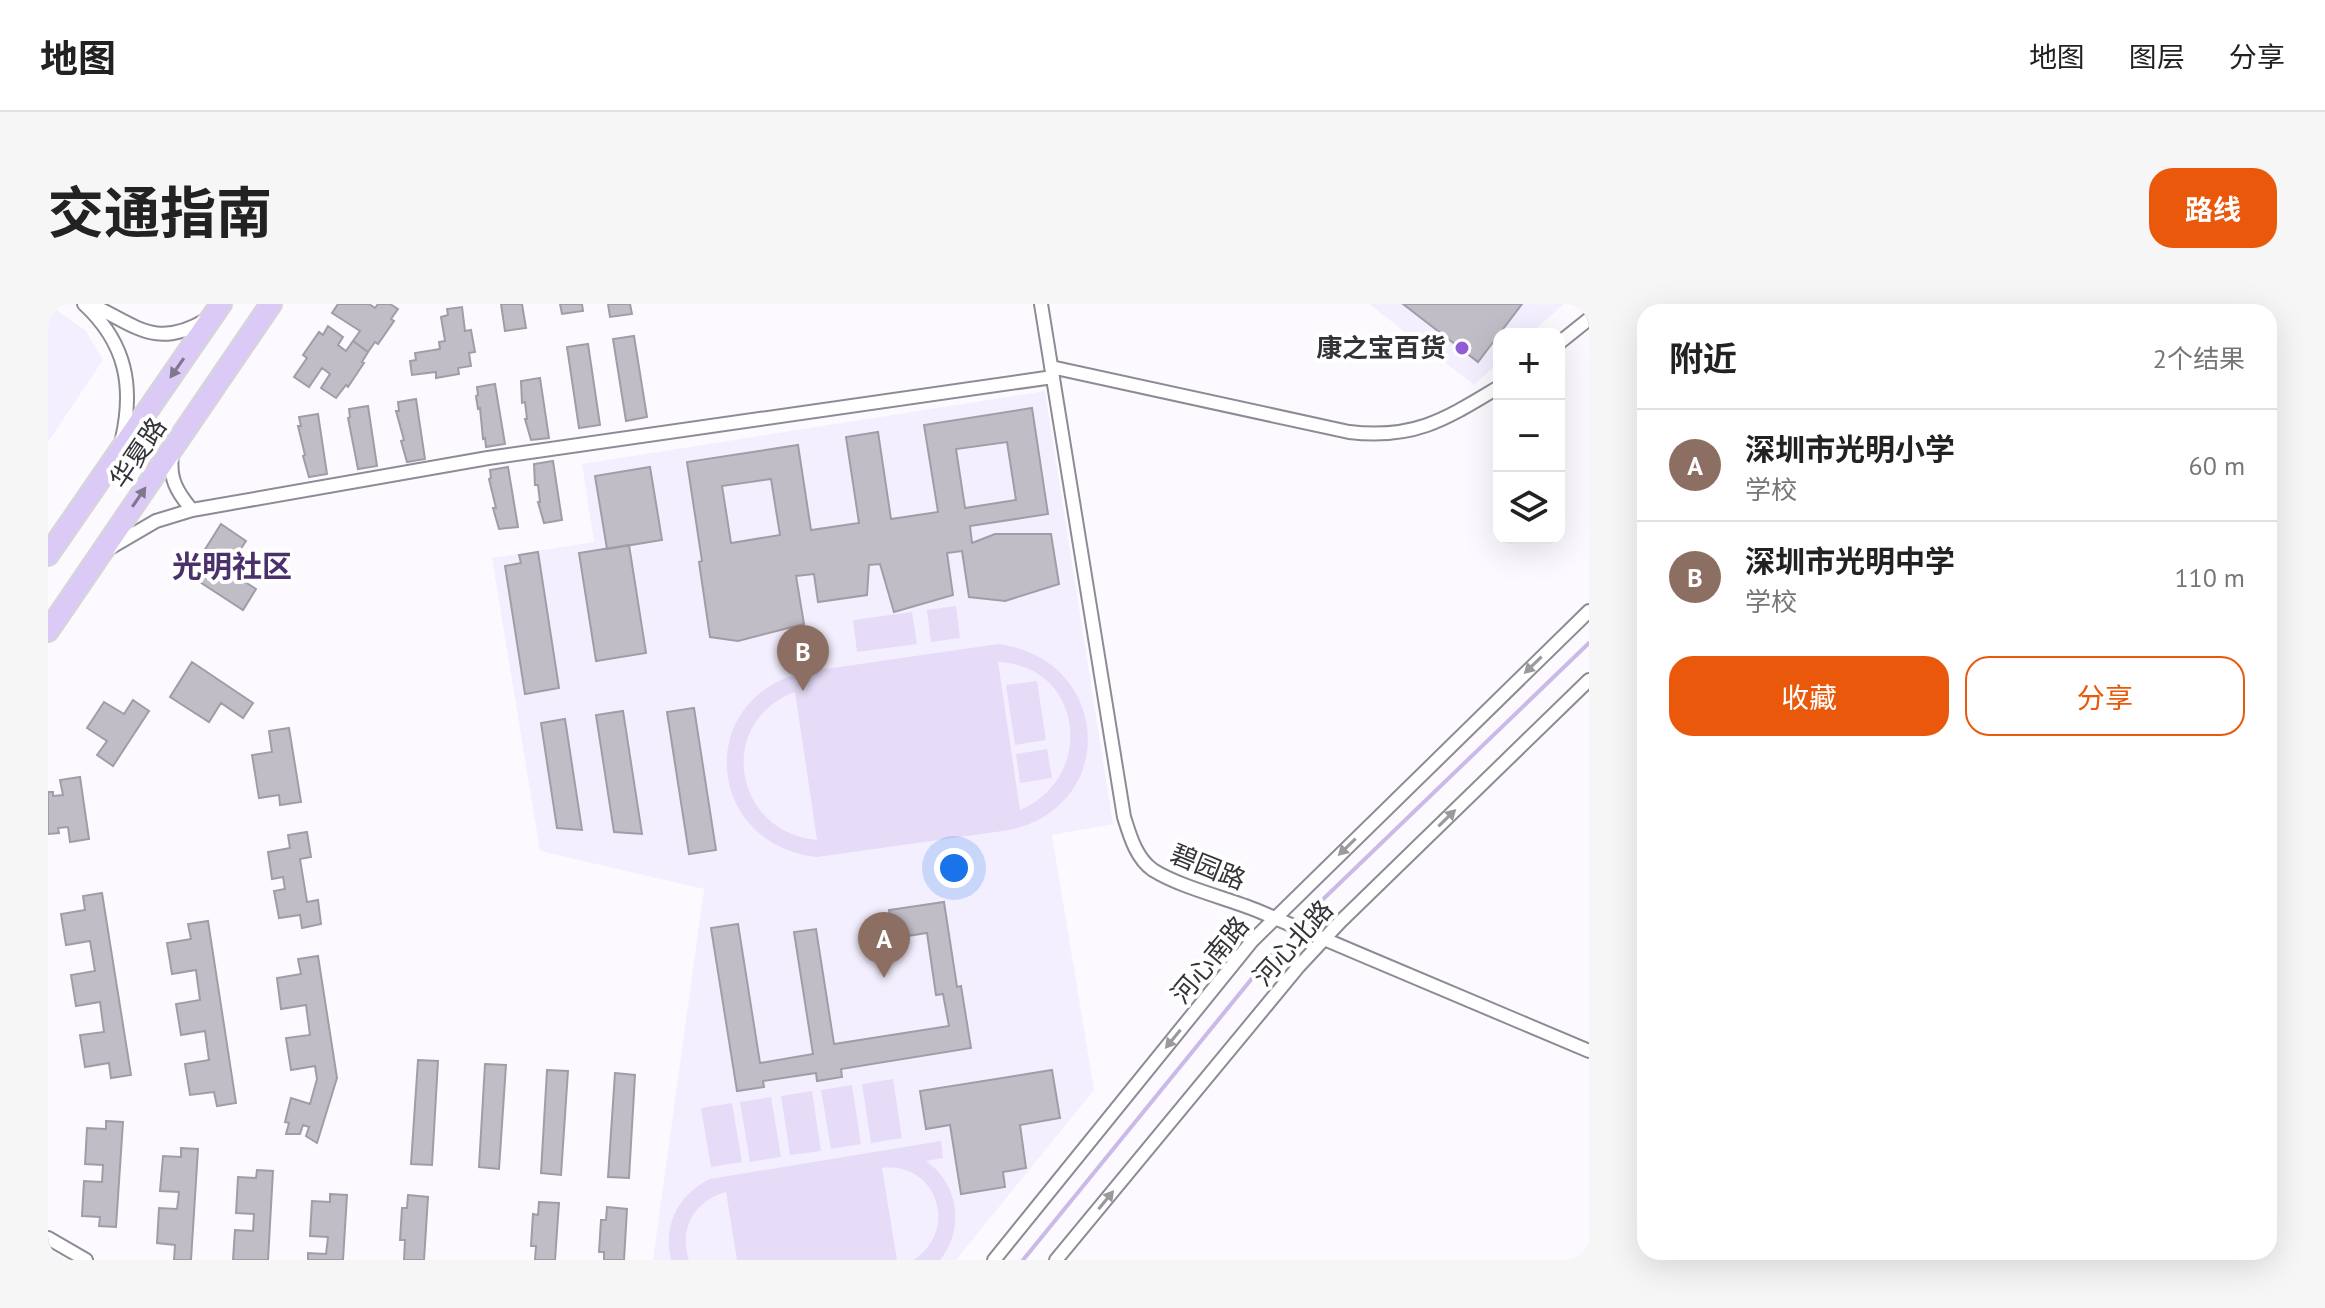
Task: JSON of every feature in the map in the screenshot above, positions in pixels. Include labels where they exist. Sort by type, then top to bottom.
[{"type":"main road","name":"华夏路","points":[[48,631],[271,304]]},
{"type":"main road","name":"华夏路","points":[[48,555],[217,310]]},
{"type":"street","points":[[84,304],[112,340],[127,377],[128,413],[120,451]]},
{"type":"street","points":[[90,304],[143,332],[156,335],[184,331],[217,310]]},
{"type":"street","name":"碧园路","points":[[1041,304],[1124,817],[1131,840],[1142,860],[1154,870],[1589,1051]]},
{"type":"street","points":[[1565,338],[1589,319]]},
{"type":"street","points":[[100,555],[156,521],[192,510],[488,458],[1052,372],[1378,436],[1432,424],[1493,390]]},
{"type":"street","points":[[173,448],[170,473],[177,492],[192,510]]},
{"type":"street","name":"河心南路","points":[[994,1260],[1252,941],[1589,611]]},
{"type":"street","name":"河心北路","points":[[1056,1260],[1323,940],[1589,680]]},
{"type":"street","points":[[48,1238],[86,1260]]},
{"type":"shaded area","points":[[48,304],[86,331],[103,360],[48,442]]},
{"type":"shaded area","name":"康之宝百货","points":[[1369,304],[1564,304],[1537,328],[1493,328],[1493,368],[1474,385]]},
{"type":"shaded area","points":[[1045,391],[1113,824],[1052,835],[1094,1090],[956,1260],[653,1260],[704,889],[540,851],[492,558],[594,542],[582,464]]},
{"type":"shaded area","points":[[956,606],[960,638],[931,642],[927,610]]},
{"type":"shaded area","points":[[912,612],[917,644],[857,652],[853,620]]},
{"type":"shaded area","points":[[998,644],[1035,655],[1063,675],[1080,702],[1088,733],[1085,764],[1071,792],[1046,815],[1010,830],[817,857],[779,846],[752,826],[734,799],[727,769],[730,738],[744,710],[769,687],[805,672]],"holes":[[[998,662],[1027,668],[1048,682],[1063,701],[1070,725],[1069,749],[1061,773],[1045,794],[1020,810]],[[795,692],[817,840],[789,833],[767,818],[752,798],[744,774],[745,750],[753,727],[770,707]]]},
{"type":"shaded area","points":[[1037,681],[1046,740],[1015,745],[1006,685]]},
{"type":"shaded area","points":[[1047,749],[1052,778],[1020,783],[1016,754]]},
{"type":"shaded area","points":[[893,1079],[902,1138],[871,1143],[862,1084]]},
{"type":"shaded area","points":[[852,1085],[861,1144],[831,1149],[821,1090]]},
{"type":"shaded area","points":[[812,1091],[821,1151],[790,1155],[781,1096]]},
{"type":"shaded area","points":[[771,1097],[781,1157],[750,1162],[740,1102]]},
{"type":"shaded area","points":[[732,1103],[742,1162],[711,1167],[701,1108]]},
{"type":"shaded area","points":[[941,1141],[943,1158],[926,1161],[946,1182],[955,1208],[953,1235],[940,1260],[913,1260],[927,1247],[936,1232],[936,1200],[928,1186],[917,1175],[901,1169],[882,1168],[897,1260],[737,1260],[726,1192],[706,1202],[692,1217],[686,1237],[689,1260],[671,1260],[669,1234],[676,1212],[689,1193],[710,1179]]},
{"type":"building","points":[[338,304],[369,304],[375,308],[378,304],[390,304],[398,309],[391,319],[394,321],[378,344],[375,342],[368,352],[353,341],[360,331],[332,313]]},
{"type":"building","points":[[501,304],[522,304],[526,328],[505,331]]},
{"type":"building","points":[[560,304],[582,304],[583,311],[562,314]]},
{"type":"building","points":[[608,304],[630,304],[632,314],[610,317]]},
{"type":"building","points":[[1403,304],[1522,304],[1504,328],[1493,328],[1493,342],[1478,362]]},
{"type":"building","points":[[462,307],[465,331],[471,330],[475,352],[469,353],[471,366],[458,368],[459,374],[436,378],[436,372],[412,375],[410,361],[416,360],[415,353],[440,349],[439,342],[445,341],[441,317],[448,315],[447,309]]},
{"type":"building","points":[[328,326],[343,337],[338,345],[346,351],[353,341],[368,352],[348,387],[346,385],[336,398],[321,388],[330,374],[322,368],[309,387],[294,377],[307,358],[303,355],[319,332],[323,335]]},
{"type":"building","points":[[634,336],[647,417],[626,421],[613,339]]},
{"type":"building","points":[[588,344],[600,425],[579,428],[567,347]]},
{"type":"building","points":[[540,378],[549,438],[531,440],[525,419],[525,402],[522,403],[521,381]]},
{"type":"building","points":[[495,384],[505,444],[486,447],[477,387]]},
{"type":"building","points":[[416,399],[425,459],[407,462],[396,411],[399,411],[398,402]]},
{"type":"building","points":[[368,406],[377,466],[358,469],[349,409]]},
{"type":"building","points":[[1032,408],[1048,514],[970,526],[972,543],[995,534],[1051,534],[1059,584],[1005,601],[969,597],[962,551],[947,553],[953,595],[894,612],[880,564],[869,565],[867,595],[818,602],[814,574],[796,576],[804,624],[738,641],[710,637],[687,462],[798,445],[811,530],[859,523],[846,437],[878,432],[891,519],[938,512],[924,425]],"holes":[[[1007,442],[1016,500],[965,508],[956,449]],[[771,479],[780,535],[731,543],[722,486]]]},
{"type":"building","points":[[318,414],[327,474],[309,477],[298,426],[301,426],[299,417]]},
{"type":"building","points":[[553,461],[562,520],[544,523],[538,502],[538,485],[535,485],[534,464]]},
{"type":"building","points":[[508,467],[518,527],[499,529],[493,508],[496,508],[490,470]]},
{"type":"building","points":[[650,467],[662,540],[607,549],[595,476]]},
{"type":"building","points":[[221,524],[246,541],[238,553],[253,563],[242,580],[256,589],[243,610],[189,575]]},
{"type":"building","points":[[629,545],[646,653],[596,661],[579,553]]},
{"type":"building","points":[[538,552],[559,688],[525,694],[505,566],[521,563],[519,555]]},
{"type":"building","points":[[192,662],[253,703],[243,718],[221,703],[209,722],[170,697]]},
{"type":"building","points":[[133,700],[149,711],[113,766],[97,755],[107,741],[87,728],[104,702],[124,714]]},
{"type":"building","points":[[694,708],[716,850],[689,854],[667,712]]},
{"type":"building","points":[[623,711],[642,834],[614,832],[596,715]]},
{"type":"building","points":[[565,719],[582,830],[557,828],[541,723]]},
{"type":"building","points":[[289,728],[301,802],[280,805],[279,795],[259,798],[252,755],[272,752],[269,731]]},
{"type":"building","points":[[80,777],[89,839],[70,842],[68,827],[58,828],[59,833],[48,834],[48,792],[53,792],[53,796],[63,795],[60,780]]},
{"type":"building","points":[[307,832],[311,857],[300,859],[307,902],[318,900],[321,924],[302,928],[300,915],[279,918],[274,891],[285,889],[283,877],[272,879],[268,852],[290,848],[288,835]]},
{"type":"building","points":[[102,893],[131,1075],[111,1078],[109,1063],[85,1067],[80,1035],[104,1032],[100,1002],[76,1006],[71,975],[95,971],[90,941],[66,945],[61,914],[85,910],[83,896]]},
{"type":"building","points":[[944,902],[957,987],[961,986],[971,1048],[841,1069],[842,1077],[817,1081],[816,1073],[763,1081],[764,1087],[737,1091],[711,928],[738,924],[760,1063],[813,1054],[794,932],[816,929],[834,1044],[949,1026],[943,994],[936,995],[927,933],[894,938],[889,910]]},
{"type":"building","points":[[208,921],[236,1103],[217,1106],[214,1092],[190,1095],[185,1064],[209,1060],[205,1031],[181,1035],[176,1004],[200,1000],[196,970],[172,974],[167,943],[191,939],[188,924]]},
{"type":"building","points":[[318,956],[337,1078],[317,1143],[306,1136],[309,1127],[303,1125],[300,1134],[286,1134],[289,1123],[285,1122],[291,1098],[310,1104],[317,1079],[315,1066],[291,1070],[286,1038],[310,1035],[306,1005],[281,1009],[277,978],[301,974],[298,959]]},
{"type":"building","points":[[418,1060],[438,1061],[432,1165],[411,1164]]},
{"type":"building","points":[[485,1064],[506,1065],[499,1169],[479,1167]]},
{"type":"building","points":[[547,1070],[568,1071],[561,1175],[541,1173]]},
{"type":"building","points":[[1052,1070],[1060,1118],[1020,1125],[1026,1168],[1003,1172],[1005,1187],[961,1194],[950,1125],[926,1129],[920,1091]]},
{"type":"building","points":[[615,1073],[635,1075],[629,1178],[608,1177]]},
{"type":"building","points":[[106,1121],[123,1122],[116,1227],[99,1226],[100,1217],[82,1216],[84,1181],[102,1182],[103,1165],[85,1164],[87,1128],[106,1129]]},
{"type":"building","points":[[181,1148],[198,1149],[191,1260],[174,1260],[175,1245],[157,1243],[159,1208],[177,1209],[179,1192],[160,1191],[163,1156],[181,1157]]},
{"type":"building","points":[[257,1170],[273,1171],[268,1260],[233,1260],[235,1230],[253,1231],[254,1214],[236,1213],[238,1177],[256,1178]]},
{"type":"building","points":[[330,1194],[347,1195],[343,1260],[308,1260],[308,1253],[326,1254],[328,1237],[310,1236],[312,1201],[330,1202]]},
{"type":"building","points":[[408,1195],[428,1197],[424,1260],[404,1260],[405,1240],[400,1240],[402,1208],[407,1208]]},
{"type":"building","points":[[539,1202],[559,1203],[555,1260],[535,1260],[536,1246],[531,1246],[533,1214],[538,1215]]},
{"type":"building","points":[[607,1207],[627,1209],[624,1260],[604,1260],[604,1252],[599,1252],[601,1220],[606,1220]]},
{"type":"waterway","points":[[1314,908],[1589,643]]},
{"type":"waterway","points":[[1023,1260],[1271,955]]},
{"type":"place","name":"康之宝百货","points":[[1462,348]]},
{"type":"place","name":"深圳市光明中学","points":[[803,691]]},
{"type":"place","name":"深圳市光明小学","points":[[884,978]]},
{"type":"district","name":"光明社区","points":[[232,567]]}]
